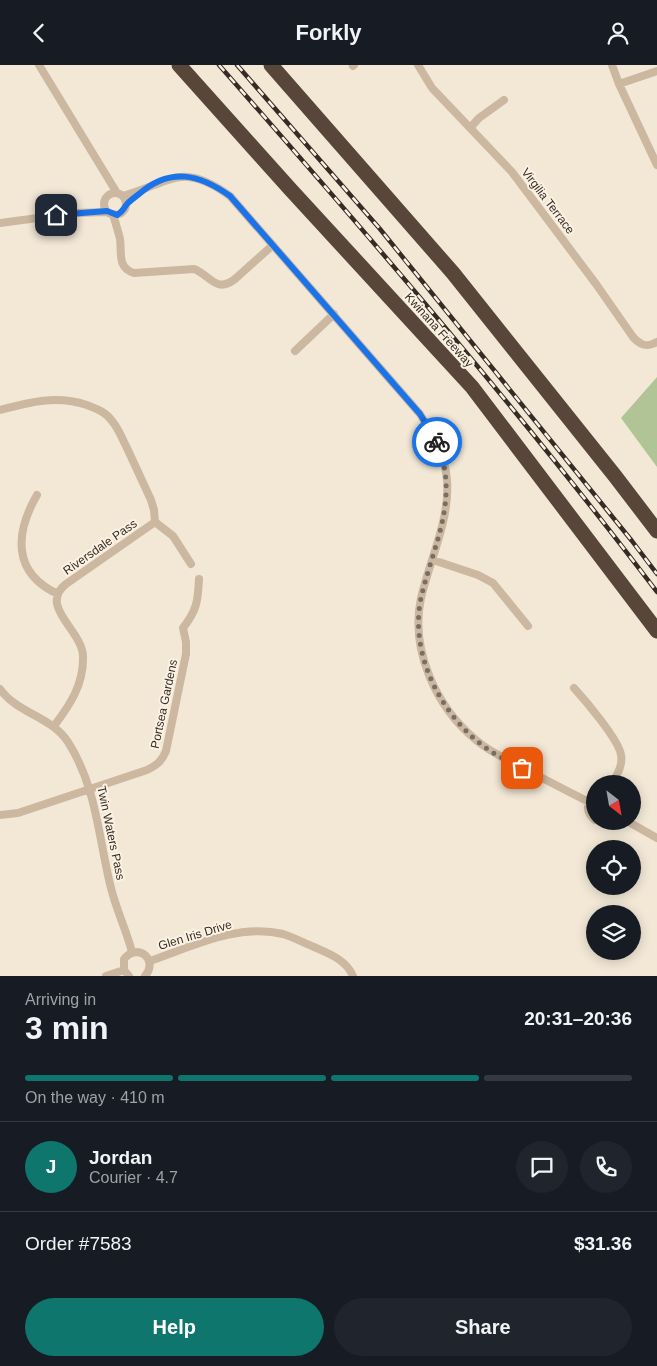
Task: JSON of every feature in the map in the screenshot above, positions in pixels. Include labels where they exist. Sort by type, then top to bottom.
[{"type":"highway","points":[[171,65],[291,190]]},
{"type":"highway","name":"Kwinana Freeway","points":[[179,65],[472,387],[657,631]]},
{"type":"highway","points":[[271,65],[454,273],[657,531]]},
{"type":"street","points":[[39,65],[100,167],[120,194],[125,208]]},
{"type":"street","name":"Virgilia Terrace","points":[[418,65],[432,88],[512,172],[596,284],[638,344],[645,345],[657,342]]},
{"type":"street","points":[[612,65],[619,85],[657,165]]},
{"type":"street","points":[[619,85],[657,71]]},
{"type":"street","points":[[470,128],[478,118],[504,100]]},
{"type":"street","points":[[100,167],[107,196],[108,210],[118,230],[121,260],[128,271],[134,273],[194,269],[212,283],[230,283],[273,245]]},
{"type":"street","points":[[118,230],[125,208],[144,190],[158,182],[173,177],[187,176],[214,184],[230,196],[420,414],[435,437],[447,481],[445,510],[421,599],[420,634],[427,667],[435,689],[446,708],[459,724],[489,751],[586,800]]},
{"type":"street","points":[[107,196],[144,190]]},
{"type":"street","points":[[0,223],[125,208]]},
{"type":"street","points":[[295,351],[334,314]]},
{"type":"street","points":[[0,410],[36,401],[62,399],[92,407],[108,415],[119,431],[151,500],[155,522],[173,536],[191,564]]},
{"type":"street","points":[[37,495],[28,512],[21,550],[23,559],[38,583],[58,594],[57,608],[78,639],[83,657],[79,687],[68,707],[54,726]]},
{"type":"street","name":"Riversdale Pass","points":[[58,594],[66,585],[155,522]]},
{"type":"street","points":[[432,560],[486,578],[499,589],[528,626]]},
{"type":"street","name":"Portsea Gardens","points":[[0,815],[18,813],[157,765],[166,751],[186,654],[183,628],[193,615],[198,579]]},
{"type":"street","points":[[574,688],[591,706],[620,751],[621,765],[616,775]]},
{"type":"street","name":"Twin Waters Pass","points":[[0,689],[14,704],[45,719],[54,726],[68,742],[85,775],[90,789],[108,875],[132,952]]},
{"type":"street","points":[[641,829],[657,838]]},
{"type":"street","name":"Glen Iris Drive","points":[[150,961],[231,934],[261,931],[284,935],[325,952],[339,959],[354,976]]},
{"type":"street","points":[[106,976],[126,973],[124,959],[132,952],[143,953],[150,961],[149,971],[145,976]]},
{"type":"green space","points":[[657,377],[657,467],[621,418]]},
{"type":"railway","points":[[219,65],[332,194],[498,391],[657,592]]},
{"type":"railway","points":[[237,65],[380,229],[657,574]]},
{"type":"way so far","points":[[437,442],[447,481],[445,510],[421,599],[420,634],[427,667],[435,689],[446,708],[459,724],[489,751],[522,768]]},
{"type":"route","points":[[56,215],[107,211],[117,215],[123,212],[126,205],[144,190],[158,182],[173,177],[187,176],[214,184],[230,196],[358,342],[420,414],[437,442]]}]
